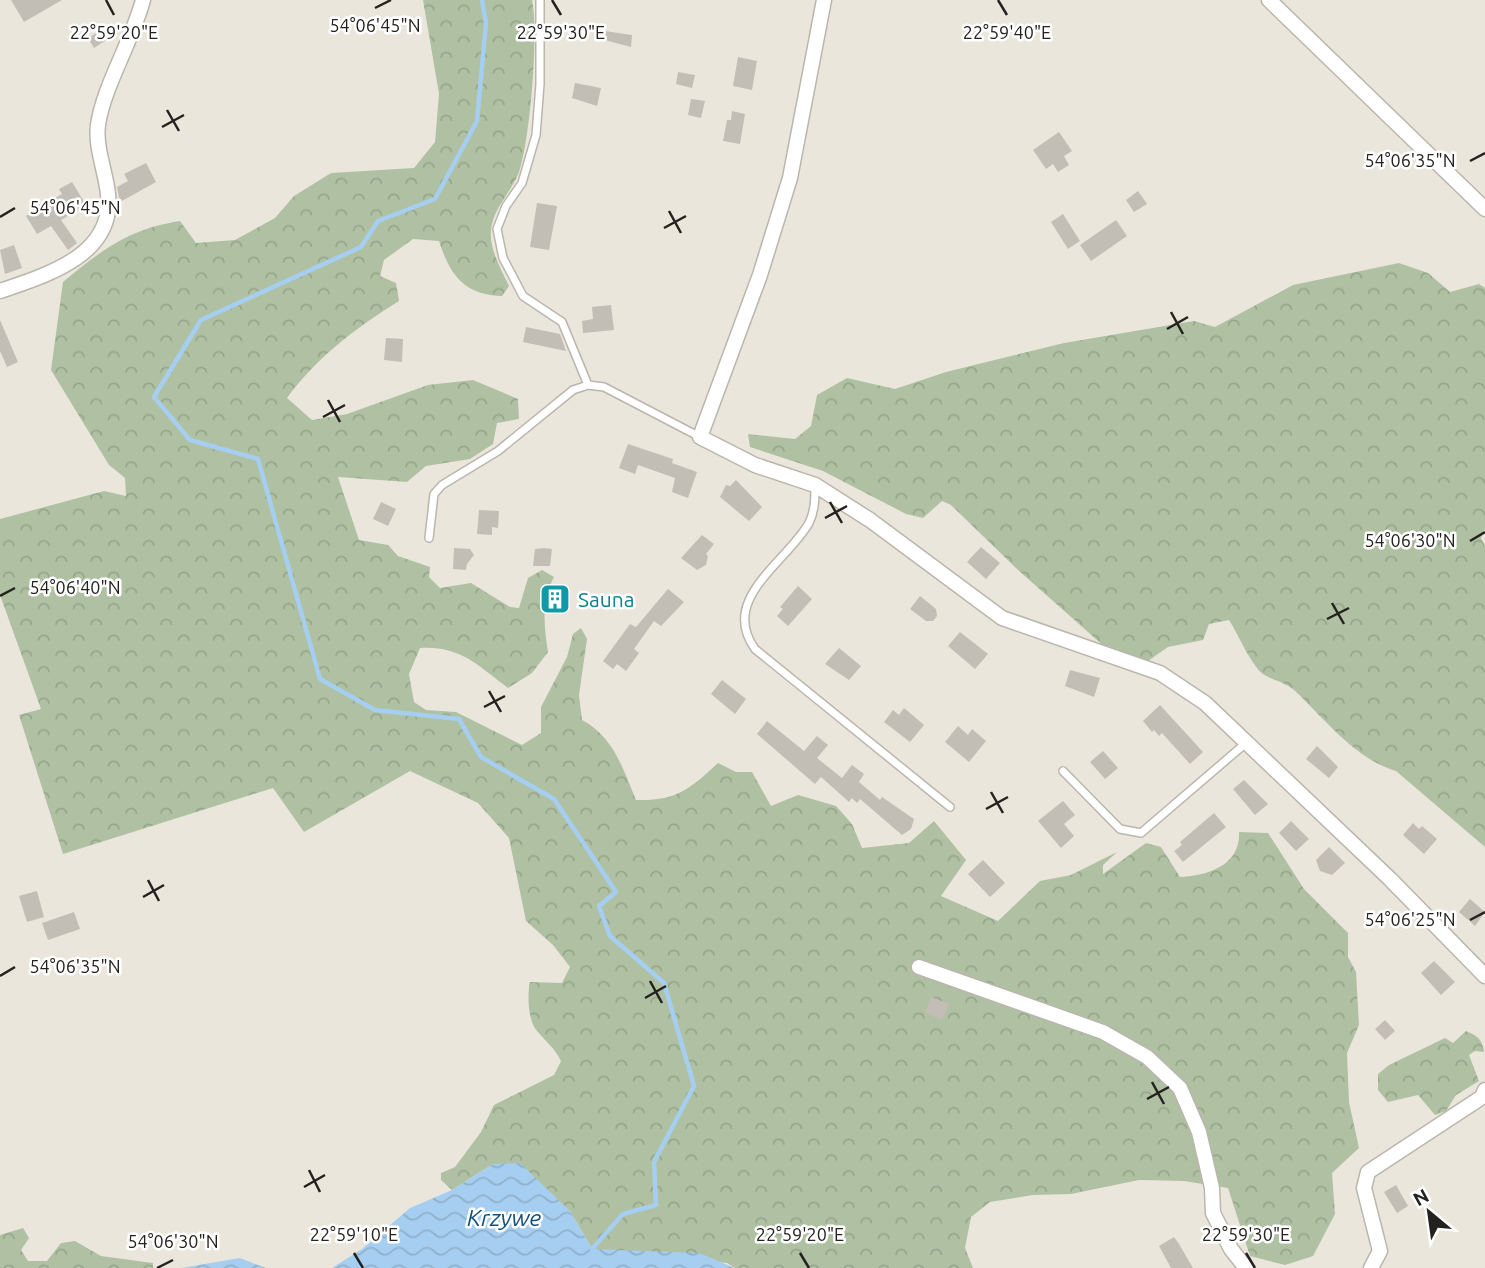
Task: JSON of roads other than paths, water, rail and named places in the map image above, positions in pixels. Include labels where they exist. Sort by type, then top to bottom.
[{"type":"street","points":[[0,291],[52,274],[98,240],[106,229],[108,196],[97,129],[100,113],[135,31],[143,0]]},
{"type":"street","points":[[824,0],[790,178],[760,275],[700,437],[755,465],[816,485],[870,520],[1002,618],[1160,673],[1205,703],[1390,879],[1485,976]]},
{"type":"street","points":[[1269,0],[1485,209]]},
{"type":"street","points":[[919,967],[1103,1032],[1147,1057],[1180,1088],[1199,1132],[1212,1188],[1213,1213],[1231,1249],[1246,1268]]},
{"type":"street","points":[[1371,1268],[1380,1251],[1364,1188],[1368,1172],[1482,1097],[1485,1090]]},
{"type":"lane","points":[[540,0],[540,84],[536,135],[522,183],[506,206],[498,229],[503,258],[523,296],[562,322],[588,385]]},
{"type":"lane","points":[[429,538],[434,494],[442,485],[498,451],[562,397],[588,385],[604,387],[626,396],[700,437]]},
{"type":"lane","points":[[816,485],[815,504],[810,520],[794,545],[747,602],[742,616],[748,640],[755,649],[950,807]]},
{"type":"lane","points":[[1063,771],[1120,829],[1141,833],[1246,743]]},
{"type":"water","name":"Krzywe","points":[[520,1163],[570,1211],[592,1249],[699,1253],[735,1268],[332,1268],[362,1249],[410,1208],[452,1190],[493,1164]]},
{"type":"water","points":[[240,1258],[266,1268],[181,1268]]},
{"type":"waterway","points":[[482,0],[486,23],[477,121],[435,199],[378,221],[361,247],[201,320],[154,397],[190,440],[258,459],[320,679],[375,710],[459,719],[481,757],[554,799],[616,892],[599,906],[610,936],[664,983],[694,1086],[654,1162],[656,1205],[623,1214],[592,1249]]},
{"type":"place","name":"Sauna","points":[[555,599]]}]
